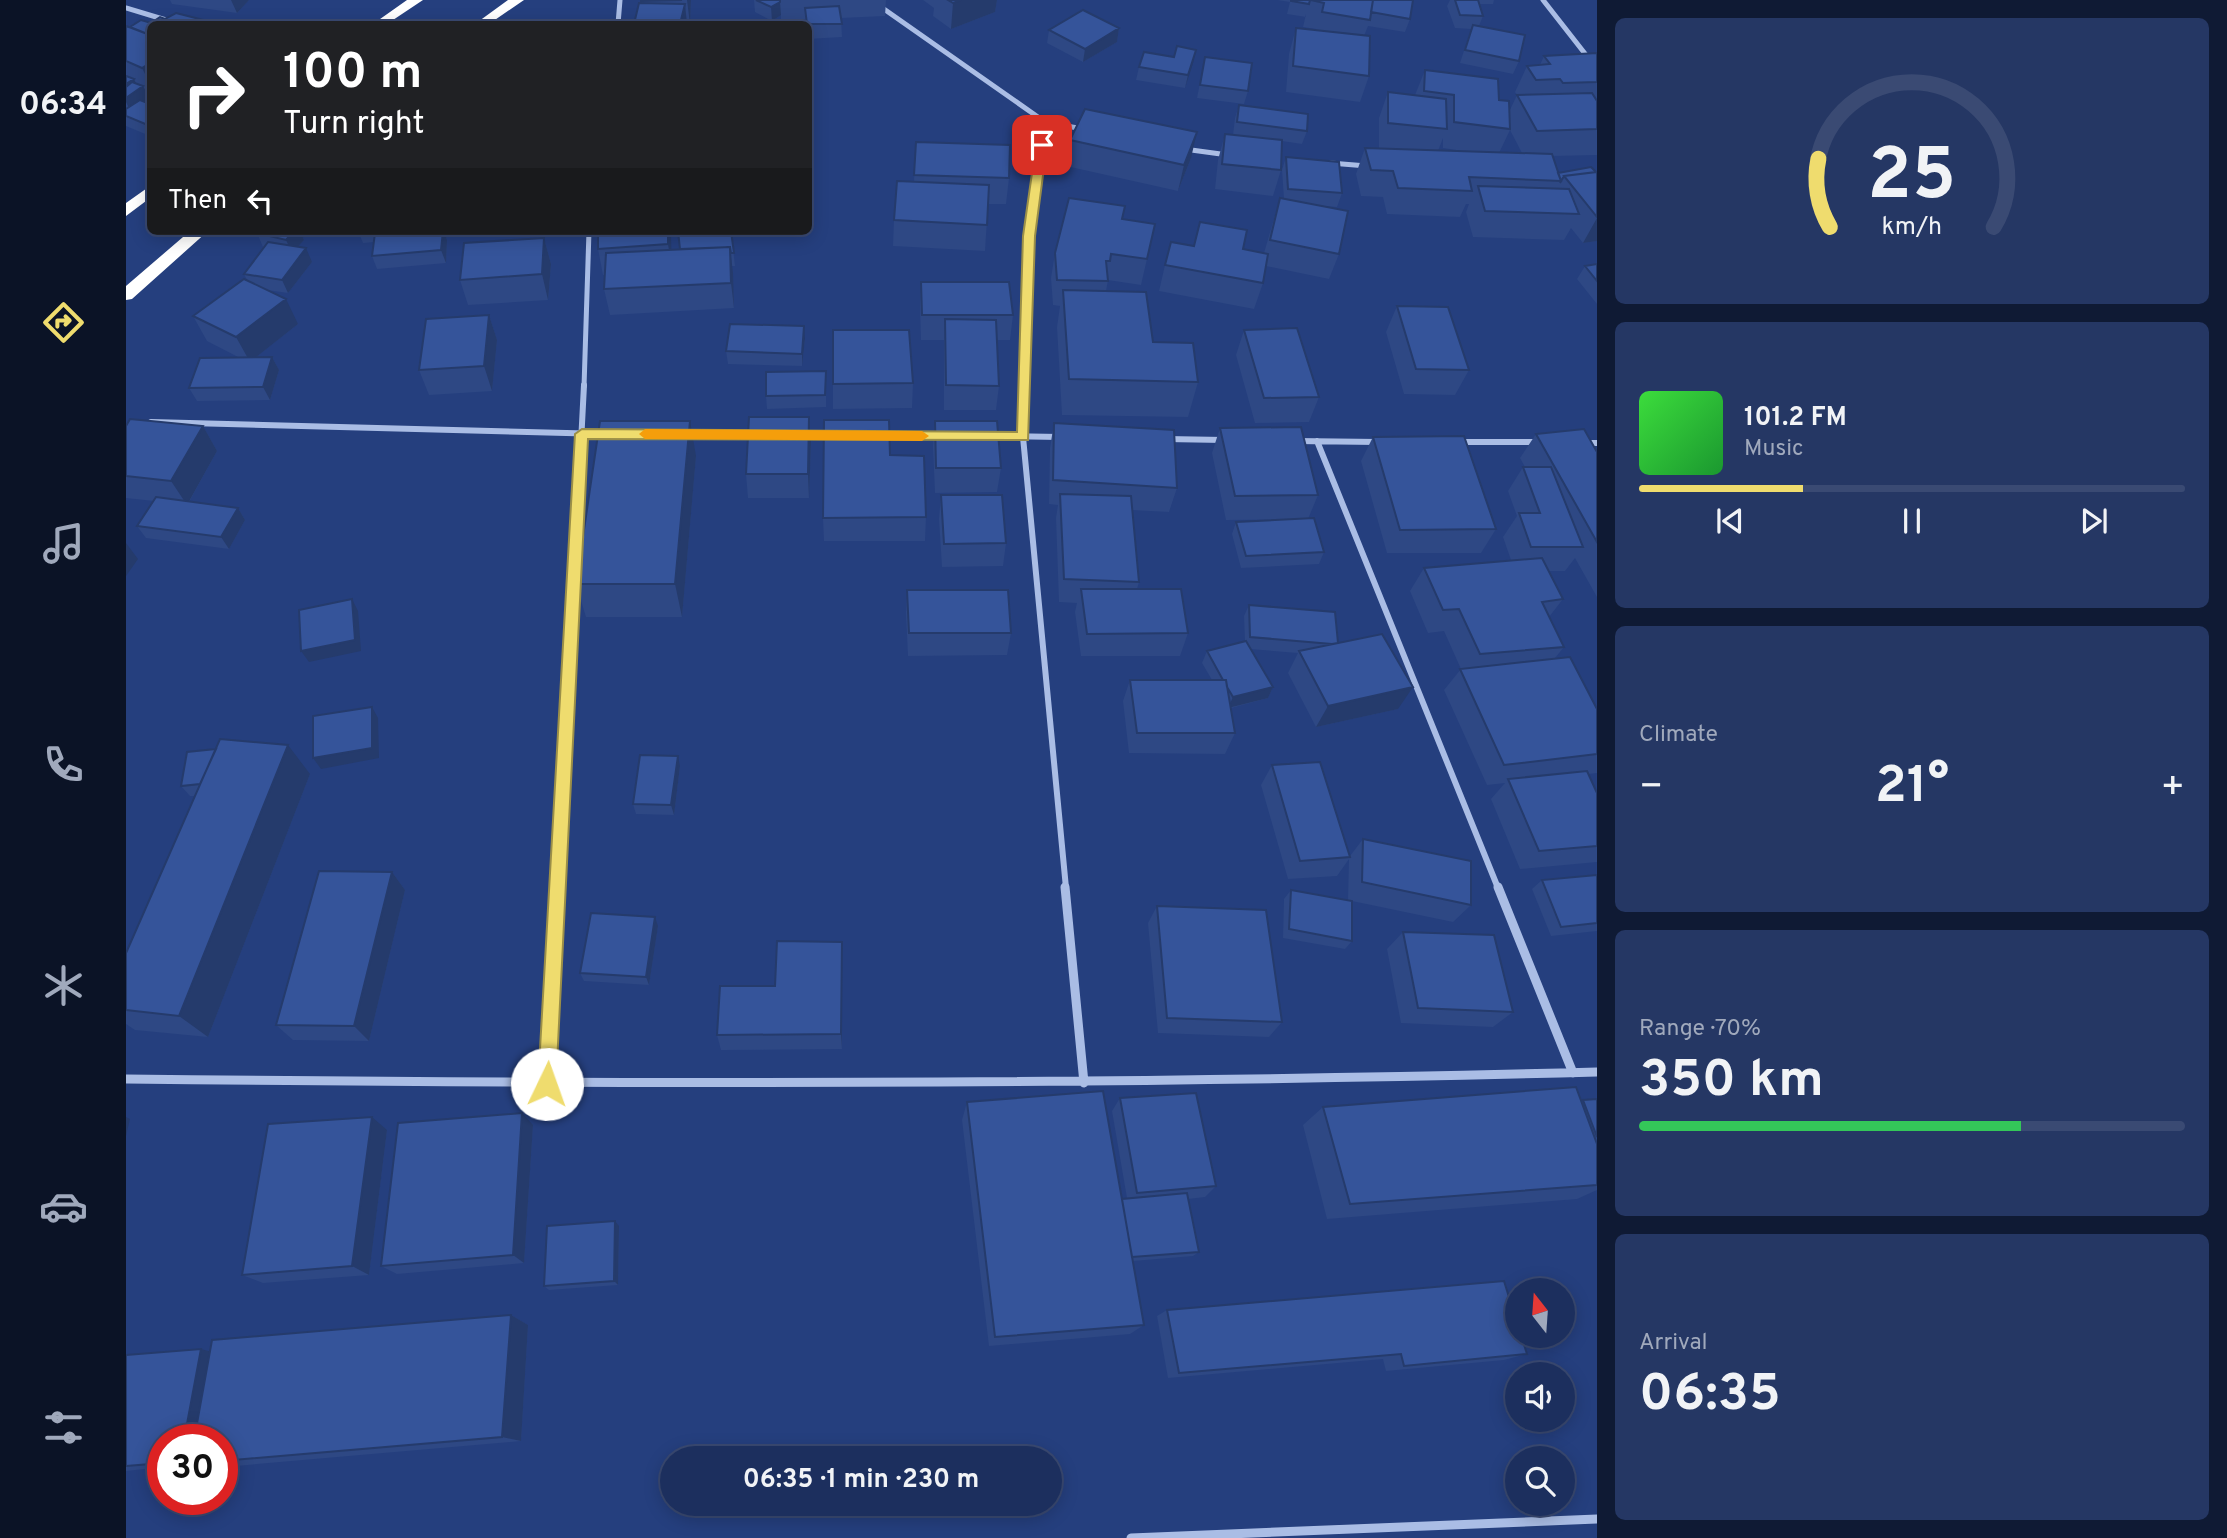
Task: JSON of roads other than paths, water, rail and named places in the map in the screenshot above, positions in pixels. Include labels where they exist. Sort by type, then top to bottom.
[{"type":"highway","points":[[384,21],[416,0]]},
{"type":"highway","points":[[486,21],[517,0]]},
{"type":"highway","points":[[126,211],[147,194]]},
{"type":"highway","points":[[126,295],[195,235]]},
{"type":"street","points":[[618,21],[620,0]]},
{"type":"street","points":[[871,0],[1045,122],[1085,130]]},
{"type":"street","points":[[1543,0],[1597,69]]},
{"type":"street","points":[[126,8],[170,21]]},
{"type":"street","points":[[1045,122],[1029,236],[1023,436],[1084,1083]]},
{"type":"street","points":[[1179,149],[1232,156]]},
{"type":"street","points":[[1321,163],[1375,167]]},
{"type":"street","points":[[547,1084],[582,434],[589,235]]},
{"type":"street","points":[[140,421],[609,434]]},
{"type":"street","points":[[678,434],[761,435]]},
{"type":"street","points":[[789,435],[844,435]]},
{"type":"street","points":[[872,436],[954,436]]},
{"type":"street","points":[[982,436],[1065,437]]},
{"type":"street","points":[[1163,439],[1233,440]]},
{"type":"street","points":[[1289,441],[1384,442]]},
{"type":"street","points":[[1317,441],[1573,1073]]},
{"type":"street","points":[[1450,442],[1544,443]]},
{"type":"street","points":[[1570,443],[1597,443]]},
{"type":"street","points":[[126,1079],[547,1084],[1084,1083],[1597,1072]]},
{"type":"street","points":[[1130,1538],[1597,1520]]}]
